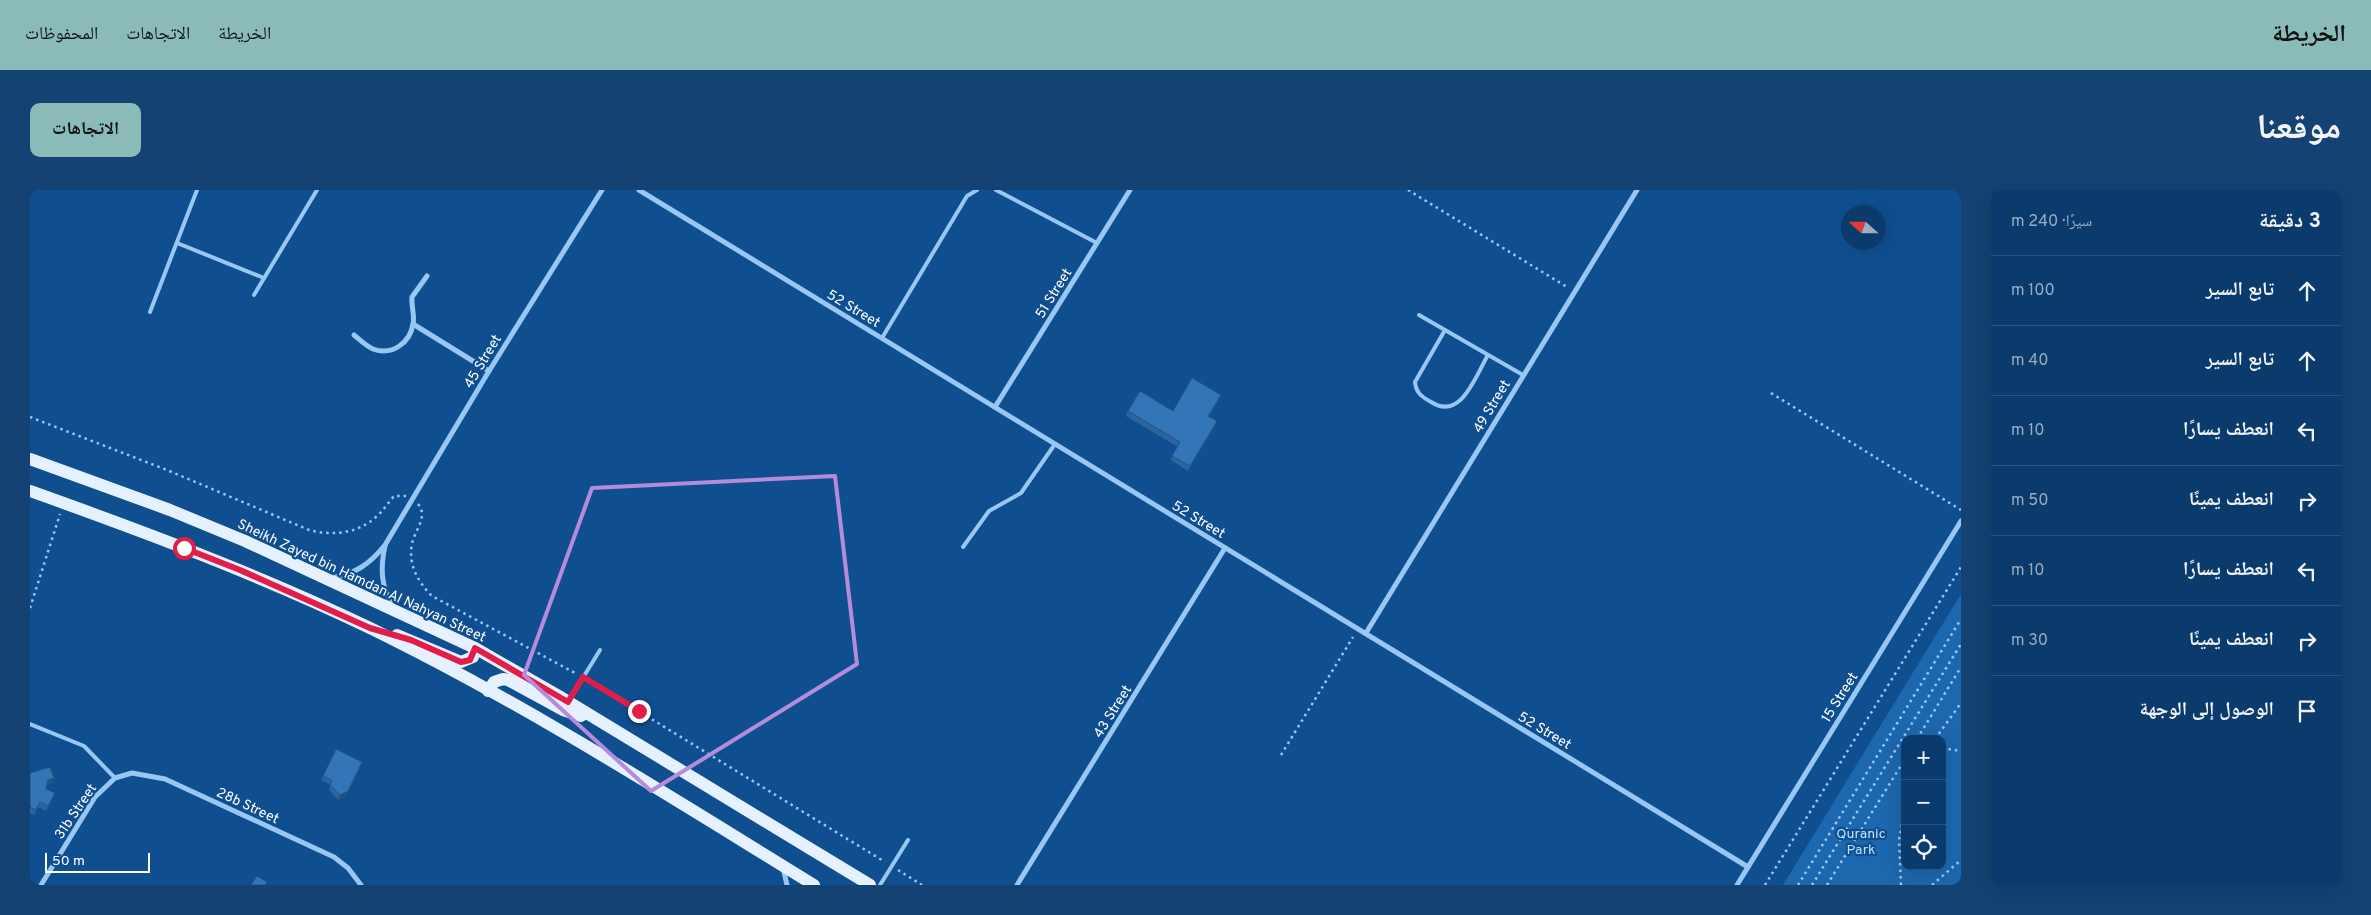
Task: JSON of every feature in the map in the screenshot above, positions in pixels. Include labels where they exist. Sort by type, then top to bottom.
[{"type":"main road","name":"Sheikh Zayed bin Hamdan Al Nahyan Street","points":[[30,459],[170,510],[245,541],[475,648],[568,702],[870,885]]},
{"type":"main road","points":[[30,491],[129,526],[240,570],[370,628],[488,691],[612,762],[814,885]]},
{"type":"main road","points":[[370,628],[411,640],[461,662],[470,660],[475,648]]},
{"type":"main road","points":[[488,691],[494,682],[504,679],[508,680],[563,710],[598,721]]},
{"type":"street","name":"45 Street","points":[[326,578],[344,576],[360,569],[374,559],[385,545],[602,190]]},
{"type":"street","name":"52 Street","points":[[639,190],[1748,867]]},
{"type":"street","name":"51 Street","points":[[995,407],[1130,190]]},
{"type":"street","name":"49 Street","points":[[1366,633],[1636,190]]},
{"type":"street","points":[[354,335],[371,349],[390,351],[406,341],[413,324],[412,297],[427,276]]},
{"type":"street","points":[[413,324],[489,372]]},
{"type":"street","name":"15 Street","points":[[1737,885],[1961,521]]},
{"type":"street","name":"45 Street","points":[[385,545],[382,579],[386,595],[395,610]]},
{"type":"street","name":"43 Street","points":[[1017,885],[1226,548]]},
{"type":"street","name":"28b Street","points":[[115,778],[123,774],[142,773],[165,779],[334,857],[348,868],[360,885]]},
{"type":"street","name":"31b Street","points":[[41,885],[95,798],[115,778]]},
{"type":"street","points":[[782,865],[787,885]]},
{"type":"lane","points":[[150,312],[197,190]]},
{"type":"lane","points":[[254,295],[317,190]]},
{"type":"lane","points":[[882,338],[967,196],[977,190]]},
{"type":"lane","points":[[996,190],[1097,243]]},
{"type":"lane","points":[[177,243],[264,278]]},
{"type":"lane","points":[[1419,315],[1523,375]]},
{"type":"lane","points":[[1445,330],[1415,382],[1417,392],[1434,405],[1446,409],[1457,404],[1488,355]]},
{"type":"lane","points":[[962,547],[989,511],[1021,493],[1055,444]]},
{"type":"lane","points":[[568,702],[600,650]]},
{"type":"lane","points":[[30,724],[84,746],[115,778]]},
{"type":"lane","points":[[880,885],[908,840]]},
{"type":"path","points":[[1408,190],[1573,291]]},
{"type":"path","points":[[1771,394],[1961,510]]},
{"type":"path","points":[[30,417],[167,470],[320,533],[332,534],[356,529],[377,516],[399,494],[412,500],[423,511],[412,544],[411,559],[415,573],[427,591],[445,604],[583,677],[922,885]]},
{"type":"path","points":[[30,608],[63,503]]},
{"type":"path","points":[[1765,885],[1961,567]]},
{"type":"path","points":[[1798,885],[1961,619]]},
{"type":"path","points":[[1280,755],[1358,629]]},
{"type":"path","points":[[1812,885],[1961,644]]},
{"type":"path","points":[[1919,735],[1961,667]]},
{"type":"path","points":[[1938,735],[1961,703]]},
{"type":"path","points":[[1946,749],[1961,751]]},
{"type":"path","points":[[1827,885],[1901,765]]},
{"type":"path","points":[[1901,885],[1899,840],[1902,825]]},
{"type":"path","points":[[1932,885],[1961,860]]},
{"type":"highlighted area","points":[[835,476],[857,664],[651,791],[524,675],[592,488]]},
{"type":"green space","name":"Quranic Park","points":[[1961,594],[1961,885],[1783,885]]},
{"type":"building","points":[[1192,378],[1221,395],[1208,416],[1217,421],[1190,466],[1172,456],[1180,442],[1128,411],[1140,391],[1173,411]]},
{"type":"building","points":[[336,749],[362,762],[348,791],[340,795],[330,785],[332,780],[323,776]]},
{"type":"building","points":[[50,767],[54,778],[48,780],[46,789],[55,793],[48,806],[40,802],[36,810],[30,807],[30,773]]},
{"type":"building","points":[[257,876],[267,882],[265,885],[251,885]]},
{"type":"route","points":[[184,548],[240,570],[370,628],[411,640],[457,661],[466,662],[470,660],[475,653],[475,648],[568,702],[583,677],[639,711]]}]
